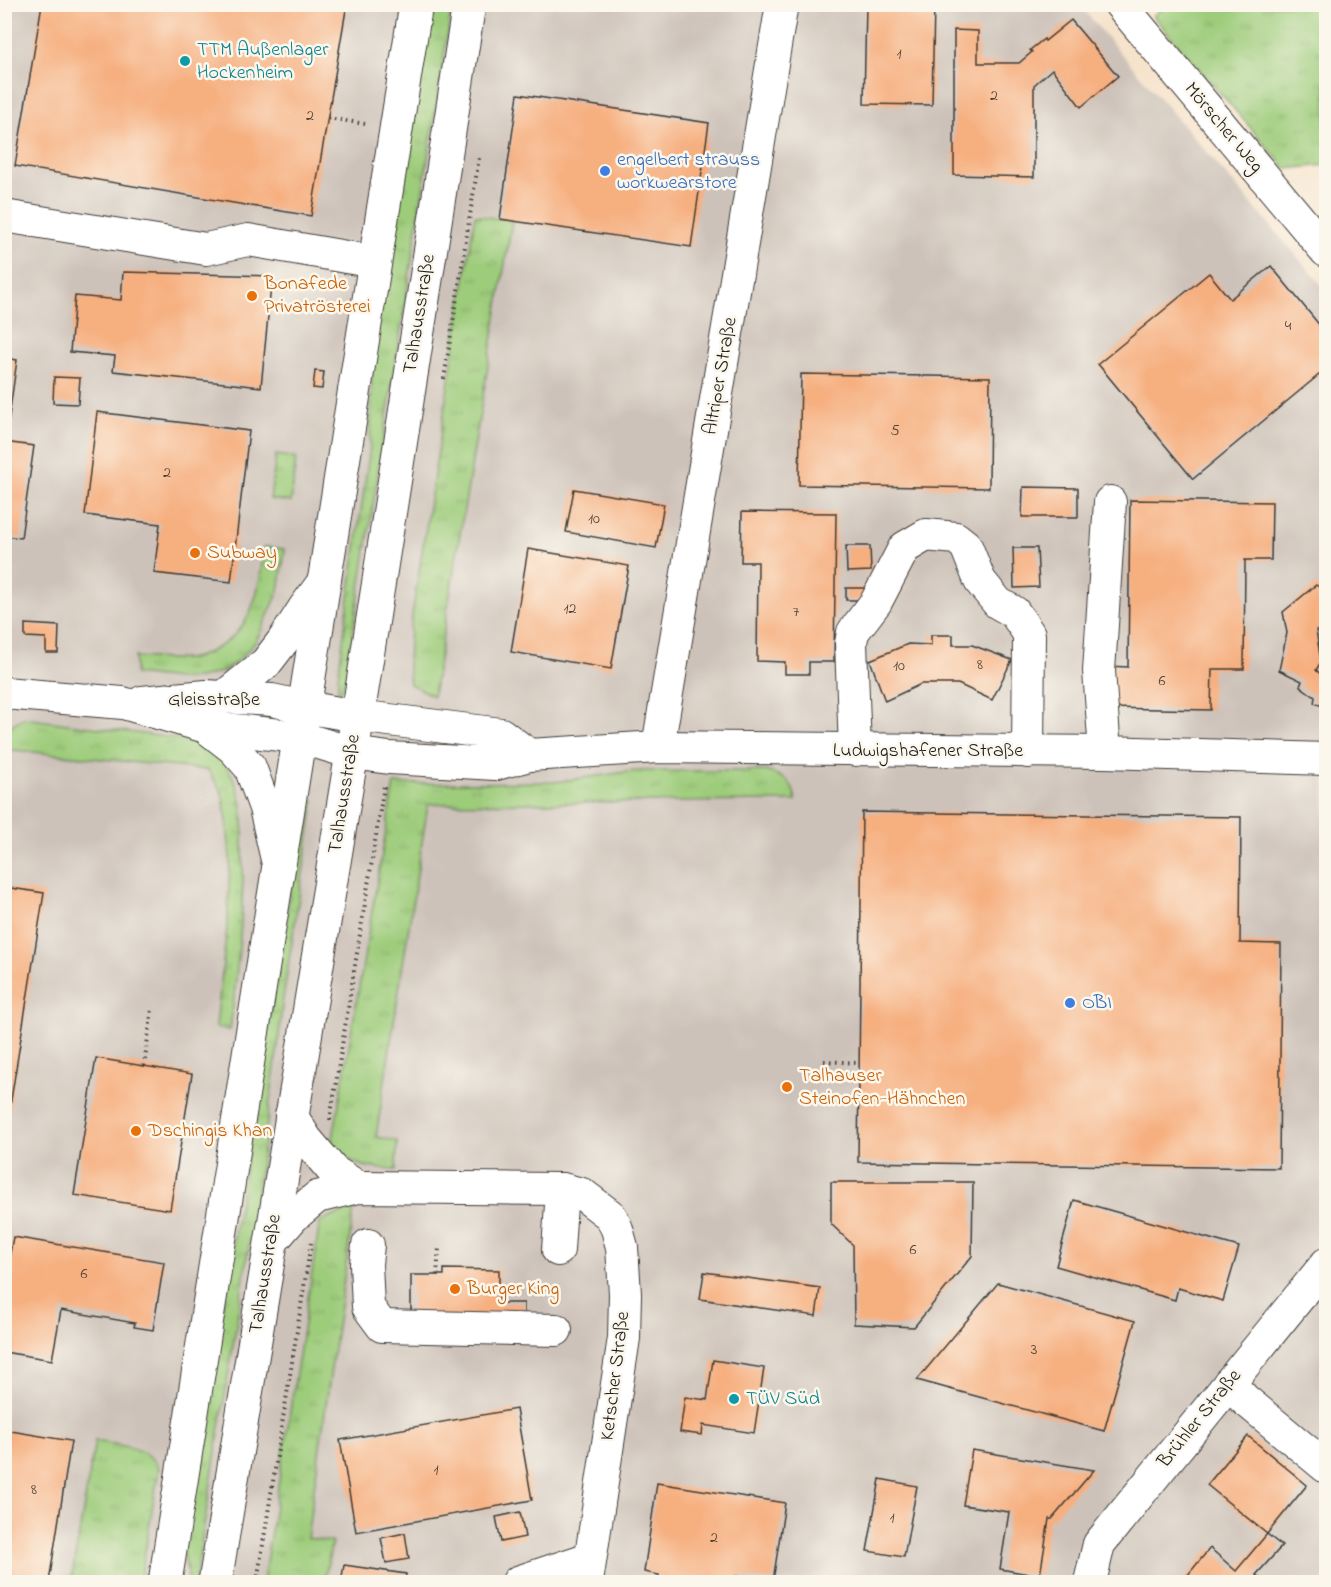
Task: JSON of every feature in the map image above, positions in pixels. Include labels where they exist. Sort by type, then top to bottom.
[{"type":"main road","points":[[165,1582],[416,4]]},
{"type":"main road","name":"Talhausstraße","points":[[215,1582],[352,753],[469,4]]},
{"type":"street","name":"Altriper Straße","points":[[658,747],[782,4]]},
{"type":"street","name":"Mörscher Weg","points":[[1120,4],[1326,251]]},
{"type":"street","points":[[4,216],[206,249],[248,240],[375,262]]},
{"type":"street","points":[[1105,753],[1099,671],[1110,502]]},
{"type":"street","points":[[855,750],[851,643],[853,632],[876,602],[904,548],[926,535],[937,535],[956,538],[966,546],[980,581],[998,603],[1014,612],[1029,634],[1028,752]]},
{"type":"street","points":[[225,696],[266,663],[284,642],[304,607],[324,581]]},
{"type":"street","name":"Gleisstraße","points":[[4,693],[123,703],[206,696],[272,700],[302,722]]},
{"type":"street","name":"Gleisstraße","points":[[123,703],[206,726],[302,722]]},
{"type":"street","points":[[302,722],[357,716],[501,734],[529,754]]},
{"type":"street","name":"Ludwigshafener Straße","points":[[302,722],[352,753],[389,758],[496,764],[529,754],[658,747],[1105,753],[1326,759]]},
{"type":"street","points":[[206,726],[233,748],[249,767],[265,808],[279,867]]},
{"type":"street","points":[[291,1114],[306,1138],[333,1171],[358,1187]]},
{"type":"street","name":"Ketscher Straße","points":[[273,1240],[293,1217],[317,1197],[358,1187],[562,1189],[582,1194],[611,1216],[622,1246],[626,1294],[624,1338],[589,1570]]},
{"type":"street","points":[[558,1250],[562,1189]]},
{"type":"street","points":[[368,1245],[366,1264],[368,1307],[382,1326],[556,1330]]},
{"type":"street","name":"Brühler Straße","points":[[1090,1582],[1099,1544],[1326,1264]]},
{"type":"street","points":[[1229,1383],[1244,1399],[1326,1467]]},
{"type":"street","points":[[518,1582],[589,1570]]},
{"type":"path","points":[[328,118],[396,129]]},
{"type":"path","points":[[444,381],[479,153]]},
{"type":"path","points":[[324,1160],[389,758]]},
{"type":"path","points":[[144,1066],[152,1009]]},
{"type":"path","points":[[824,1061],[859,1062]]},
{"type":"path","points":[[257,1582],[317,1197]]},
{"type":"path","points":[[437,1275],[439,1247]]},
{"type":"shaded area","points":[[5,5],[1079,5],[1326,290],[1326,1582],[5,1582]]},
{"type":"green space","points":[[426,5],[452,5],[346,677],[341,690],[338,690],[370,447],[373,337]]},
{"type":"green space","points":[[1162,5],[1326,5],[1326,165],[1286,169],[1153,16]]},
{"type":"green space","points":[[475,215],[512,221],[433,696],[410,684],[408,665],[410,629]]},
{"type":"green space","points":[[276,455],[296,458],[291,502],[270,499]]},
{"type":"green space","points":[[264,547],[285,549],[279,591],[256,641],[241,658],[224,671],[200,678],[178,679],[135,674],[135,657],[191,659],[210,652],[230,639],[248,617],[253,604]]},
{"type":"green space","points":[[23,718],[196,741],[212,750],[229,770],[240,796],[243,811],[241,921],[230,1030],[216,1027],[228,918],[230,858],[227,821],[222,792],[208,770],[5,749],[5,729]]},
{"type":"green space","points":[[634,771],[766,771],[787,780],[793,788],[796,801],[428,804],[376,1137],[397,1141],[396,1170],[361,1165],[340,1152],[332,1144],[394,784],[554,782]]},
{"type":"green space","points":[[305,799],[314,801],[282,1005],[251,1233],[195,1582],[189,1582],[183,1552]]},
{"type":"green space","points":[[354,1208],[307,1538],[332,1542],[324,1582],[263,1582],[320,1222]]},
{"type":"green space","points":[[95,1441],[139,1451],[147,1455],[159,1468],[140,1582],[71,1582]]},
{"type":"building","name":"TTM Außenlager Hockenheim","points":[[42,4],[347,4],[311,216],[15,166]]},
{"type":"building","points":[[866,4],[934,4],[932,105],[864,104]]},
{"type":"building","points":[[1071,20],[1118,76],[1081,107],[1052,69],[1034,85],[1034,177],[954,175],[954,30],[978,31],[978,63],[1019,63],[1032,52],[1030,50]]},
{"type":"building","name":"engelbert strauss workwearstore","points":[[518,94],[709,123],[691,247],[500,219]]},
{"type":"building","points":[[1271,266],[1326,333],[1326,369],[1193,479],[1098,364],[1209,273],[1230,299]]},
{"type":"building","points":[[123,272],[272,276],[261,387],[113,371],[115,356],[70,352],[75,296],[121,300]]},
{"type":"building","points":[[4,358],[17,360],[6,438],[4,438]]},
{"type":"building","points":[[315,371],[324,372],[322,389],[313,388]]},
{"type":"building","points":[[801,374],[990,377],[989,488],[799,485]]},
{"type":"building","points":[[54,377],[80,378],[78,404],[53,403]]},
{"type":"building","points":[[97,412],[249,431],[231,582],[154,573],[160,524],[85,515]]},
{"type":"building","points":[[4,442],[34,446],[21,538],[4,536]]},
{"type":"building","points":[[1023,487],[1078,488],[1078,517],[1022,517]]},
{"type":"building","points":[[574,489],[664,504],[656,548],[566,532]]},
{"type":"building","points":[[1130,500],[1272,502],[1271,560],[1245,560],[1244,669],[1212,669],[1211,710],[1107,708],[1108,666],[1128,667]]},
{"type":"building","points":[[742,512],[836,513],[834,662],[809,662],[809,674],[785,674],[785,662],[757,661],[758,562],[741,562]]},
{"type":"building","points":[[846,546],[870,546],[871,571],[847,572]]},
{"type":"building","points":[[1013,548],[1037,548],[1039,587],[1014,588]]},
{"type":"building","points":[[528,549],[629,566],[611,669],[511,652]]},
{"type":"building","points":[[1316,585],[1326,592],[1326,621],[1322,629],[1316,630],[1321,662],[1316,670],[1322,675],[1326,673],[1326,707],[1314,703],[1315,697],[1300,686],[1302,681],[1279,670],[1287,633],[1283,612]]},
{"type":"building","points":[[846,588],[871,588],[871,600],[846,600]]},
{"type":"building","points":[[25,624],[59,626],[58,653],[46,653],[46,638],[25,637]]},
{"type":"building","points":[[931,635],[953,635],[953,645],[972,645],[1012,660],[992,700],[958,684],[921,684],[885,701],[870,660],[908,644],[931,645]]},
{"type":"building","name":"OBI","points":[[862,812],[1241,817],[1240,943],[1281,944],[1279,1168],[858,1162]]},
{"type":"building","points":[[4,887],[44,893],[7,1125],[4,1125]]},
{"type":"building","points":[[96,1058],[192,1074],[170,1210],[74,1195]]},
{"type":"building","points":[[831,1182],[973,1182],[972,1256],[914,1327],[854,1324],[853,1245],[831,1224]]},
{"type":"building","points":[[1074,1200],[1239,1247],[1223,1301],[1178,1288],[1175,1300],[1056,1266]]},
{"type":"building","points":[[13,1237],[164,1262],[153,1330],[134,1327],[135,1323],[61,1310],[52,1360],[4,1352],[4,1286]]},
{"type":"building","name":"Burger King","points":[[444,1269],[499,1270],[499,1303],[524,1303],[524,1316],[411,1322],[411,1275],[444,1275]]},
{"type":"building","points":[[704,1272],[820,1288],[816,1316],[700,1299]]},
{"type":"building","points":[[998,1283],[1135,1321],[1104,1431],[917,1380]]},
{"type":"building","name":"TÜV Süd","points":[[713,1360],[764,1368],[754,1433],[703,1425],[702,1435],[680,1432],[685,1397],[707,1400]]},
{"type":"building","points":[[516,1409],[532,1500],[356,1532],[340,1440]]},
{"type":"building","points":[[5,1430],[71,1441],[49,1582],[5,1582]]},
{"type":"building","points":[[1248,1436],[1307,1485],[1267,1534],[1207,1485]]},
{"type":"building","points":[[972,1450],[1094,1470],[1052,1519],[1049,1519],[1040,1576],[1000,1569],[1009,1512],[963,1505]]},
{"type":"building","points":[[880,1479],[917,1486],[904,1557],[867,1551]]},
{"type":"building","points":[[657,1483],[785,1503],[773,1581],[736,1576],[735,1582],[658,1582],[659,1575],[644,1572]]},
{"type":"building","points":[[520,1512],[525,1537],[501,1542],[496,1517]]},
{"type":"building","points":[[405,1533],[409,1559],[386,1563],[381,1538]]},
{"type":"building","points":[[1267,1534],[1282,1546],[1256,1575],[1265,1582],[1182,1582],[1210,1548],[1236,1571]]},
{"type":"building","points":[[344,1565],[406,1574],[405,1582],[341,1582]]},
{"type":"place","name":"TTM Außenlager Hockenheim","points":[[185,61]]},
{"type":"place","name":"engelbert strauss workwearstore","points":[[605,171]]},
{"type":"place","name":"Bonafede Privatrösterei","points":[[252,296]]},
{"type":"place","name":"Subway","points":[[195,553]]},
{"type":"place","name":"OBI","points":[[1070,1003]]},
{"type":"place","name":"Talhauser Steinofen-Hähnchen","points":[[787,1087]]},
{"type":"place","name":"Dschingis Khan","points":[[136,1131]]},
{"type":"place","name":"Burger King","points":[[455,1289]]},
{"type":"place","name":"TÜV Süd","points":[[734,1399]]}]
